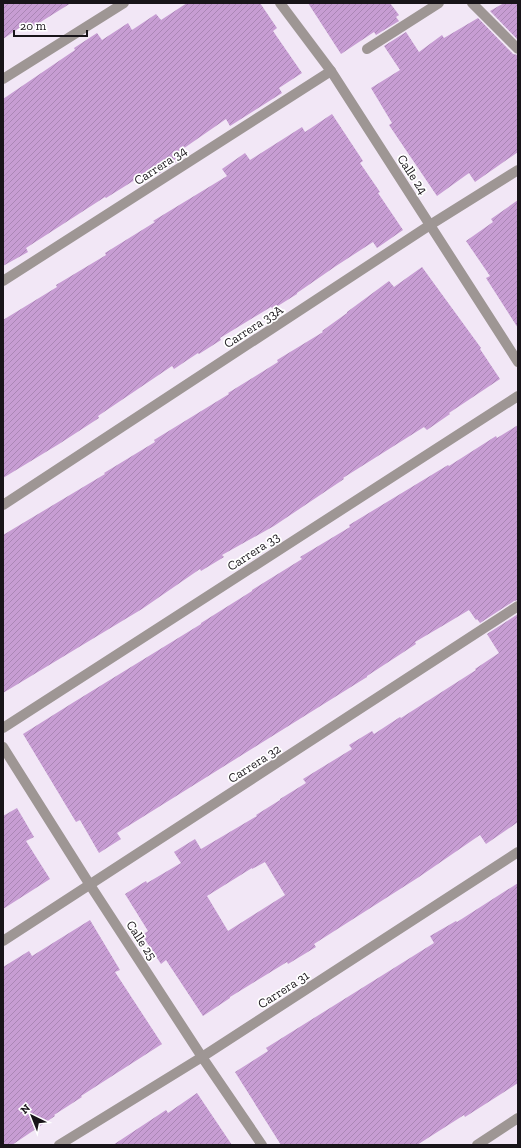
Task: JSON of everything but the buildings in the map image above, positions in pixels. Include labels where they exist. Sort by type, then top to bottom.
[{"type":"street","points":[[3,79],[124,3]]},
{"type":"street","name":"Calle 24","points":[[280,3],[331,71],[518,362]]},
{"type":"street","points":[[366,49],[439,3]]},
{"type":"street","points":[[472,3],[518,49]]},
{"type":"street","name":"Carrera 34","points":[[3,281],[331,71]]},
{"type":"street","name":"Carrera 33A","points":[[3,505],[430,225],[518,170]]},
{"type":"street","name":"Carrera 33","points":[[3,728],[518,396]]},
{"type":"street","name":"Carrera 32","points":[[3,940],[518,606]]},
{"type":"street","name":"Calle 25","points":[[3,747],[90,885],[202,1057],[262,1145]]},
{"type":"street","name":"Carrera 31","points":[[60,1145],[202,1057],[518,852]]},
{"type":"street","points":[[476,1145],[518,1118]]}]
